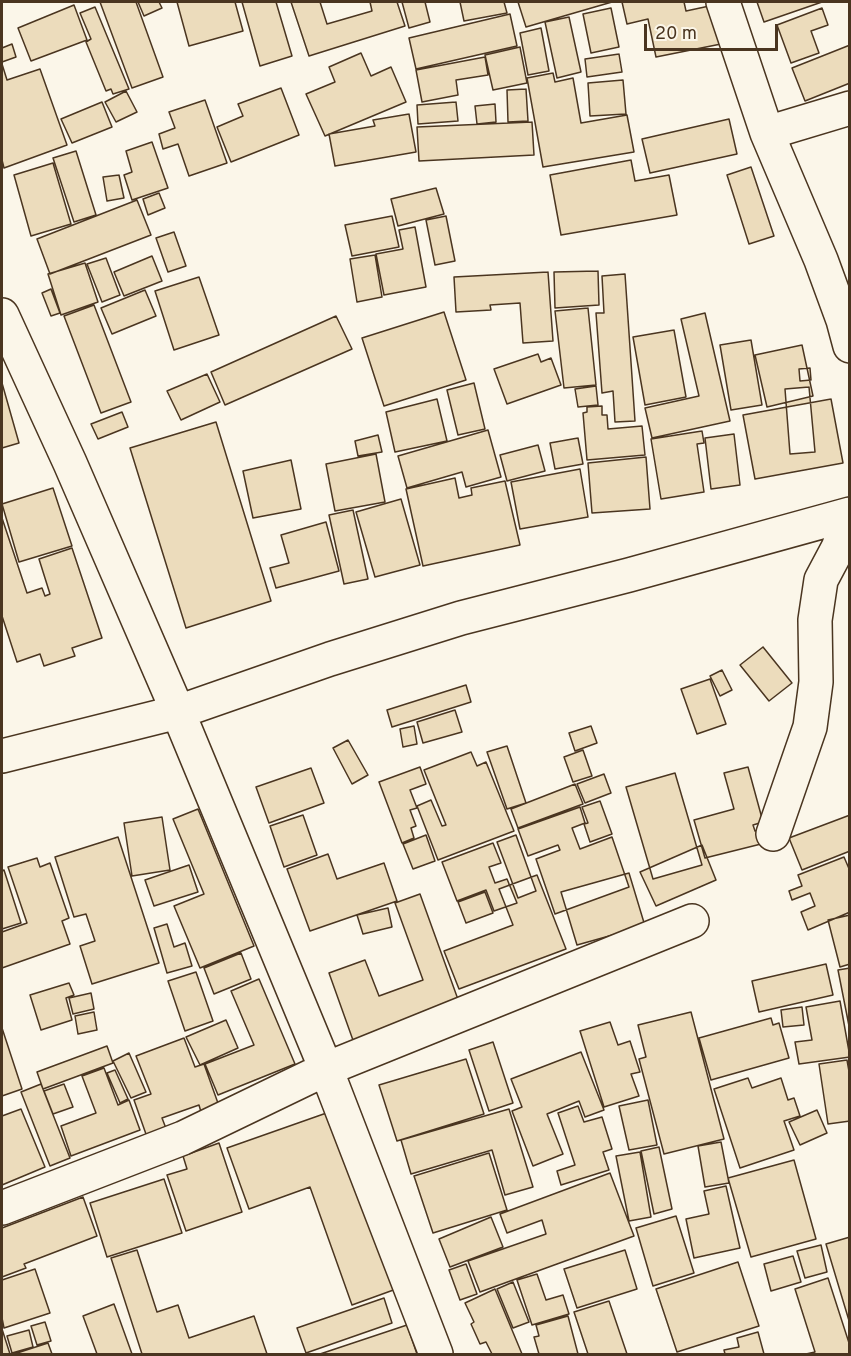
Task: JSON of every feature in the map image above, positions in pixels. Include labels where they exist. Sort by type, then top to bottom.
[{"type":"street","points":[[723,2],[767,133],[821,261],[843,320],[849,346]]},
{"type":"street","points":[[767,133],[849,108]]},
{"type":"street","points":[[2,315],[70,463],[178,712],[326,1069],[436,1354]]},
{"type":"street","points":[[2,756],[178,712],[330,659],[461,618],[849,515]]},
{"type":"street","points":[[772,834],[810,727],[816,682],[815,620],[822,580],[838,548],[849,515]]},
{"type":"street","points":[[2,1208],[183,1138],[326,1069],[692,921]]},
{"type":"building","points":[[100,2],[136,2],[163,77],[132,88]]},
{"type":"building","points":[[138,2],[159,2],[162,8],[144,16]]},
{"type":"building","points":[[177,2],[235,2],[243,31],[189,46]]},
{"type":"building","points":[[242,2],[276,2],[292,56],[260,66]]},
{"type":"building","points":[[291,2],[320,2],[327,24],[372,11],[370,2],[397,2],[405,26],[309,56]]},
{"type":"building","points":[[402,2],[425,2],[430,22],[409,28]]},
{"type":"building","points":[[460,2],[504,2],[507,13],[464,21]]},
{"type":"building","points":[[518,2],[612,2],[526,27]]},
{"type":"building","points":[[622,2],[684,2],[686,11],[714,5],[721,44],[656,57],[648,19],[627,24]]},
{"type":"building","points":[[757,2],[822,2],[764,22]]},
{"type":"building","points":[[74,5],[87,40],[31,61],[18,28]]},
{"type":"building","points":[[95,7],[129,89],[113,94],[111,89],[106,91],[86,42],[91,39],[80,13]]},
{"type":"building","points":[[611,8],[619,47],[591,53],[583,14]]},
{"type":"building","points":[[822,8],[828,25],[811,31],[819,53],[791,63],[777,25]]},
{"type":"building","points":[[510,14],[517,46],[416,69],[409,38]]},
{"type":"building","points":[[569,17],[581,72],[557,78],[545,22]]},
{"type":"building","points":[[541,28],[549,71],[528,75],[520,33]]},
{"type":"building","points":[[12,44],[16,57],[2,62],[2,48]]},
{"type":"building","points":[[850,45],[850,83],[805,101],[792,68]]},
{"type":"building","points":[[520,47],[527,83],[493,90],[485,55]]},
{"type":"building","points":[[361,53],[371,76],[391,67],[406,102],[325,136],[306,94],[335,82],[329,67]]},
{"type":"building","points":[[619,54],[622,72],[587,77],[585,59]]},
{"type":"building","points":[[485,57],[488,75],[456,80],[458,95],[422,102],[416,70]]},
{"type":"building","points":[[2,64],[7,80],[40,69],[67,145],[4,168],[2,160]]},
{"type":"building","points":[[553,73],[555,82],[573,78],[581,123],[627,115],[634,152],[543,167],[527,78]]},
{"type":"building","points":[[623,80],[626,114],[590,116],[588,83]]},
{"type":"building","points":[[281,88],[299,135],[231,162],[217,127],[243,116],[238,104]]},
{"type":"building","points":[[526,89],[528,121],[508,122],[507,90]]},
{"type":"building","points":[[126,91],[137,112],[116,122],[105,102]]},
{"type":"building","points":[[205,100],[227,163],[189,176],[178,144],[163,149],[159,134],[175,128],[169,112]]},
{"type":"building","points":[[102,102],[112,127],[72,143],[61,119]]},
{"type":"building","points":[[456,102],[458,121],[418,124],[417,105]]},
{"type":"building","points":[[495,104],[496,122],[477,124],[475,106]]},
{"type":"building","points":[[409,114],[416,152],[335,166],[329,134],[375,126],[373,120]]},
{"type":"building","points":[[729,119],[737,154],[650,173],[642,139]]},
{"type":"building","points":[[532,122],[534,155],[419,161],[417,127]]},
{"type":"building","points":[[152,142],[168,188],[132,200],[124,175],[132,172],[126,151]]},
{"type":"building","points":[[76,151],[96,215],[74,222],[53,158]]},
{"type":"building","points":[[631,160],[635,181],[669,175],[677,215],[561,235],[550,175]]},
{"type":"building","points":[[53,163],[71,224],[31,236],[14,175]]},
{"type":"building","points":[[751,167],[774,236],[749,244],[727,175]]},
{"type":"building","points":[[119,175],[124,198],[107,201],[103,177]]},
{"type":"building","points":[[436,188],[444,214],[398,226],[391,199]]},
{"type":"building","points":[[159,193],[165,208],[148,215],[143,199]]},
{"type":"building","points":[[137,200],[151,235],[50,274],[37,239]]},
{"type":"building","points":[[392,216],[399,247],[352,256],[345,225]]},
{"type":"building","points":[[446,216],[455,261],[435,265],[426,220]]},
{"type":"building","points":[[415,227],[426,287],[384,295],[376,254],[403,249],[399,230]]},
{"type":"building","points":[[174,232],[186,266],[168,272],[156,238]]},
{"type":"building","points":[[375,255],[382,297],[357,302],[350,259]]},
{"type":"building","points":[[152,256],[162,281],[124,296],[114,272]]},
{"type":"building","points":[[106,258],[120,295],[102,302],[87,264]]},
{"type":"building","points":[[85,263],[98,302],[61,315],[48,274]]},
{"type":"building","points":[[598,271],[599,305],[555,308],[554,272]]},
{"type":"building","points":[[548,272],[553,341],[523,343],[520,303],[490,305],[491,310],[456,312],[454,277]]},
{"type":"building","points":[[625,274],[635,421],[615,422],[613,391],[602,393],[596,313],[604,313],[602,276]]},
{"type":"building","points":[[199,277],[219,335],[174,350],[155,291]]},
{"type":"building","points":[[51,289],[60,313],[51,316],[42,293]]},
{"type":"building","points":[[145,290],[156,316],[112,334],[101,308]]},
{"type":"building","points":[[94,305],[131,402],[101,413],[64,316]]},
{"type":"building","points":[[588,308],[596,385],[564,388],[555,311]]},
{"type":"building","points":[[444,312],[466,380],[384,406],[362,338]]},
{"type":"building","points":[[705,313],[730,421],[652,438],[645,408],[699,396],[681,319]]},
{"type":"building","points":[[336,316],[352,349],[225,405],[211,372]]},
{"type":"building","points":[[674,330],[686,397],[645,405],[633,337]]},
{"type":"building","points":[[751,340],[762,405],[731,410],[720,345]]},
{"type":"building","points":[[802,345],[813,396],[767,407],[755,355]]},
{"type":"building","points":[[538,354],[541,362],[551,358],[561,385],[507,404],[494,369]]},
{"type":"building","points":[[810,368],[811,380],[800,381],[799,369]]},
{"type":"building","points":[[207,374],[220,402],[181,420],[167,391]]},
{"type":"building","points":[[2,383],[19,443],[2,448]]},
{"type":"building","points":[[474,383],[485,429],[458,435],[447,390]]},
{"type":"building","points":[[596,386],[598,405],[578,407],[575,389]]},
{"type":"building","points":[[809,387],[815,452],[790,454],[785,389]]},
{"type":"building","points":[[437,399],[447,441],[395,452],[386,412]]},
{"type":"building","points":[[831,399],[843,463],[755,479],[743,415]]},
{"type":"building","points":[[602,406],[602,415],[607,415],[608,429],[642,426],[645,455],[587,460],[583,413],[587,412],[587,407]]},
{"type":"building","points":[[122,412],[128,427],[98,439],[91,424]]},
{"type":"building","points":[[216,422],[271,601],[186,628],[130,448]]},
{"type":"building","points":[[488,430],[501,477],[466,487],[462,472],[407,488],[398,456]]},
{"type":"building","points":[[702,431],[704,443],[697,444],[704,492],[661,499],[651,439]]},
{"type":"building","points":[[734,434],[740,485],[711,489],[705,438]]},
{"type":"building","points":[[378,435],[382,452],[358,456],[355,441]]},
{"type":"building","points":[[578,438],[583,464],[555,469],[550,443]]},
{"type":"building","points":[[538,445],[545,471],[507,481],[500,455]]},
{"type":"building","points":[[376,454],[385,502],[335,511],[326,464]]},
{"type":"building","points":[[646,457],[650,509],[592,513],[588,463]]},
{"type":"building","points":[[291,460],[301,509],[253,518],[243,471]]},
{"type":"building","points":[[580,469],[588,517],[520,529],[511,482]]},
{"type":"building","points":[[455,478],[459,498],[472,495],[471,488],[505,481],[520,545],[423,566],[406,489]]},
{"type":"building","points":[[53,488],[72,546],[19,562],[2,504]]},
{"type":"building","points":[[401,499],[420,565],[375,577],[356,512]]},
{"type":"building","points":[[353,510],[368,579],[344,584],[329,515]]},
{"type":"building","points":[[2,518],[27,593],[42,588],[45,596],[50,594],[39,559],[72,548],[102,638],[72,648],[75,656],[44,666],[40,654],[17,662],[2,616]]},
{"type":"building","points":[[326,522],[339,571],[276,588],[270,568],[289,563],[281,535]]},
{"type":"building","points":[[763,647],[792,683],[769,701],[740,665]]},
{"type":"building","points":[[722,670],[732,690],[720,696],[710,676]]},
{"type":"building","points":[[710,679],[726,724],[697,734],[681,689]]},
{"type":"building","points":[[466,685],[471,702],[392,727],[387,710]]},
{"type":"building","points":[[455,710],[462,732],[423,743],[417,722]]},
{"type":"building","points":[[414,726],[417,744],[403,747],[400,729]]},
{"type":"building","points":[[591,726],[597,743],[575,751],[569,733]]},
{"type":"building","points":[[348,740],[368,775],[352,784],[333,748]]},
{"type":"building","points":[[507,746],[526,803],[507,809],[487,752]]},
{"type":"building","points":[[583,750],[592,776],[573,782],[564,757]]},
{"type":"building","points":[[471,752],[477,766],[486,762],[514,831],[438,860],[417,806],[431,800],[442,826],[446,825],[424,770]]},
{"type":"building","points":[[420,767],[426,784],[410,790],[417,808],[410,810],[416,826],[411,828],[414,838],[402,843],[379,782]]},
{"type":"building","points":[[748,767],[763,822],[753,825],[755,831],[766,829],[769,842],[705,858],[694,820],[734,809],[724,773]]},
{"type":"building","points":[[311,768],[324,803],[269,823],[256,787]]},
{"type":"building","points":[[675,773],[702,865],[653,879],[626,787]]},
{"type":"building","points":[[604,774],[611,793],[585,803],[577,784]]},
{"type":"building","points":[[575,784],[583,804],[518,828],[511,809]]},
{"type":"building","points":[[600,801],[612,834],[590,842],[584,824],[588,823],[582,807]]},
{"type":"building","points":[[580,807],[585,823],[572,828],[580,849],[612,837],[629,887],[555,914],[536,859],[560,850],[558,845],[528,856],[518,829]]},
{"type":"building","points":[[198,809],[254,946],[200,968],[174,906],[204,894],[173,819]]},
{"type":"building","points":[[303,815],[317,855],[284,867],[270,826]]},
{"type":"building","points":[[850,815],[850,851],[802,870],[789,838]]},
{"type":"building","points":[[162,817],[170,870],[132,876],[124,823]]},
{"type":"building","points":[[426,835],[435,861],[413,869],[403,844]]},
{"type":"building","points":[[516,835],[536,891],[518,898],[497,842]]},
{"type":"building","points":[[118,837],[159,963],[92,984],[80,946],[95,941],[86,914],[74,917],[55,857]]},
{"type":"building","points":[[493,843],[501,863],[489,867],[495,883],[507,879],[517,903],[494,911],[486,890],[457,901],[442,862]]},
{"type":"building","points":[[702,845],[716,880],[656,906],[640,872]]},
{"type":"building","points":[[328,854],[337,879],[384,863],[397,901],[310,931],[287,869]]},
{"type":"building","points":[[844,857],[850,871],[850,912],[808,930],[801,912],[815,906],[810,893],[792,900],[789,891],[802,886],[798,875]]},
{"type":"building","points":[[37,858],[40,867],[50,863],[69,918],[62,921],[70,944],[2,968],[2,932],[27,923],[8,867]]},
{"type":"building","points":[[189,865],[198,892],[154,906],[145,880]]},
{"type":"building","points":[[4,870],[21,923],[2,929],[2,871]]},
{"type":"building","points":[[629,873],[645,926],[577,945],[561,892]]},
{"type":"building","points":[[537,875],[566,949],[459,989],[444,951],[513,925],[499,889]]},
{"type":"building","points":[[485,892],[493,913],[466,923],[458,902]]},
{"type":"building","points":[[420,894],[460,1005],[354,1043],[329,973],[365,960],[379,996],[423,980],[395,903]]},
{"type":"building","points":[[388,908],[392,927],[363,934],[357,915]]},
{"type":"building","points":[[850,915],[850,964],[840,967],[828,920]]},
{"type":"building","points":[[167,924],[174,947],[185,943],[192,966],[167,973],[154,928]]},
{"type":"building","points":[[241,953],[251,979],[214,994],[204,968]]},
{"type":"building","points":[[826,964],[833,995],[759,1012],[752,981]]},
{"type":"building","points":[[850,968],[850,1031],[838,970]]},
{"type":"building","points":[[196,972],[213,1021],[185,1031],[168,981]]},
{"type":"building","points":[[259,979],[295,1064],[218,1095],[205,1064],[254,1045],[231,991]]},
{"type":"building","points":[[69,983],[74,995],[66,998],[72,1020],[41,1030],[30,995]]},
{"type":"building","points":[[91,993],[94,1009],[73,1014],[69,998]]},
{"type":"building","points":[[840,1001],[850,1057],[799,1064],[795,1042],[812,1040],[806,1007]]},
{"type":"building","points":[[802,1007],[804,1025],[783,1027],[781,1010]]},
{"type":"building","points":[[94,1012],[97,1030],[78,1034],[75,1016]]},
{"type":"building","points":[[691,1012],[724,1139],[664,1154],[639,1059],[646,1057],[638,1025]]},
{"type":"building","points":[[771,1018],[773,1025],[779,1023],[789,1058],[711,1080],[699,1038]]},
{"type":"building","points":[[226,1020],[238,1048],[200,1065],[186,1037]]},
{"type":"building","points":[[610,1022],[618,1045],[630,1041],[640,1072],[631,1074],[639,1096],[604,1107],[580,1031]]},
{"type":"building","points":[[2,1028],[22,1089],[2,1096]]},
{"type":"building","points":[[184,1038],[195,1067],[204,1064],[219,1106],[201,1112],[199,1105],[162,1118],[167,1131],[147,1137],[134,1100],[151,1094],[136,1056]]},
{"type":"building","points":[[493,1042],[513,1103],[489,1111],[469,1050]]},
{"type":"building","points":[[107,1046],[113,1063],[43,1089],[37,1072]]},
{"type":"building","points":[[581,1052],[604,1110],[585,1117],[579,1101],[547,1114],[563,1154],[533,1166],[512,1111],[522,1107],[511,1079]]},
{"type":"building","points":[[129,1053],[146,1092],[131,1098],[113,1061]]},
{"type":"building","points":[[466,1059],[484,1114],[397,1141],[379,1085]]},
{"type":"building","points":[[847,1060],[850,1077],[850,1121],[828,1124],[819,1064]]},
{"type":"building","points":[[104,1068],[118,1105],[129,1100],[140,1130],[71,1156],[61,1126],[96,1113],[82,1076]]},
{"type":"building","points":[[115,1070],[128,1099],[120,1103],[107,1073]]},
{"type":"building","points":[[748,1078],[752,1088],[781,1078],[788,1100],[794,1098],[800,1116],[784,1121],[794,1150],[740,1168],[714,1089]]},
{"type":"building","points":[[41,1084],[70,1158],[50,1166],[21,1092]]},
{"type":"building","points":[[64,1084],[73,1107],[53,1114],[44,1091]]},
{"type":"building","points":[[648,1100],[657,1145],[629,1150],[619,1106]]},
{"type":"building","points":[[578,1106],[584,1122],[602,1117],[612,1149],[603,1152],[609,1170],[561,1185],[557,1171],[575,1165],[558,1113]]},
{"type":"building","points":[[21,1109],[45,1167],[2,1185],[2,1116]]},
{"type":"building","points":[[509,1109],[533,1187],[505,1195],[492,1150],[411,1174],[401,1140]]},
{"type":"building","points":[[335,1110],[399,1288],[352,1305],[310,1187],[249,1209],[227,1148]]},
{"type":"building","points":[[817,1110],[827,1133],[800,1145],[789,1122]]},
{"type":"building","points":[[721,1142],[729,1183],[705,1187],[698,1146]]},
{"type":"building","points":[[219,1143],[242,1212],[186,1231],[167,1175],[187,1169],[183,1156]]},
{"type":"building","points":[[659,1147],[672,1209],[654,1214],[641,1151]]},
{"type":"building","points":[[640,1152],[651,1217],[629,1221],[616,1156]]},
{"type":"building","points":[[489,1153],[507,1210],[433,1233],[414,1176]]},
{"type":"building","points":[[794,1160],[816,1239],[751,1257],[728,1178]]},
{"type":"building","points":[[610,1173],[634,1236],[480,1292],[468,1261],[546,1234],[542,1220],[507,1233],[500,1214]]},
{"type":"building","points":[[164,1179],[182,1233],[107,1257],[90,1203]]},
{"type":"building","points":[[726,1186],[740,1248],[694,1258],[686,1219],[709,1214],[704,1191]]},
{"type":"building","points":[[83,1197],[97,1236],[24,1264],[26,1268],[2,1277],[2,1228]]},
{"type":"building","points":[[676,1216],[694,1273],[653,1286],[636,1228]]},
{"type":"building","points":[[491,1217],[503,1247],[450,1267],[439,1239]]},
{"type":"building","points":[[850,1237],[850,1324],[826,1244]]},
{"type":"building","points":[[821,1245],[827,1272],[805,1278],[797,1251]]},
{"type":"building","points":[[137,1250],[157,1312],[178,1305],[189,1338],[254,1316],[267,1354],[142,1354],[111,1258]]},
{"type":"building","points":[[625,1250],[637,1289],[577,1308],[564,1269]]},
{"type":"building","points":[[793,1256],[801,1282],[771,1291],[764,1264]]},
{"type":"building","points":[[738,1262],[759,1326],[677,1352],[656,1289]]},
{"type":"building","points":[[466,1264],[477,1294],[460,1300],[449,1270]]},
{"type":"building","points":[[35,1269],[50,1313],[4,1328],[2,1280]]},
{"type":"building","points":[[537,1274],[546,1300],[563,1295],[569,1314],[532,1325],[517,1280]]},
{"type":"building","points":[[828,1278],[850,1346],[850,1354],[806,1354],[815,1352],[795,1289]]},
{"type":"building","points":[[513,1282],[529,1322],[513,1328],[497,1289]]},
{"type":"building","points":[[495,1289],[522,1354],[492,1354],[486,1342],[480,1344],[471,1324],[474,1322],[465,1303]]},
{"type":"building","points":[[384,1298],[392,1323],[306,1353],[297,1328]]},
{"type":"building","points":[[609,1301],[627,1354],[588,1354],[574,1312]]},
{"type":"building","points":[[114,1304],[132,1354],[97,1354],[83,1316]]},
{"type":"building","points":[[568,1316],[578,1354],[539,1354],[534,1337],[539,1336],[536,1325]]},
{"type":"building","points":[[45,1322],[51,1341],[37,1345],[31,1326]]},
{"type":"building","points":[[407,1325],[417,1354],[320,1354]]},
{"type":"building","points":[[2,1329],[10,1354],[2,1354]]},
{"type":"building","points":[[29,1330],[33,1347],[12,1353],[7,1336]]},
{"type":"building","points":[[758,1332],[764,1354],[725,1354],[724,1350],[739,1347],[737,1338]]},
{"type":"building","points":[[48,1343],[52,1354],[14,1354]]}]
